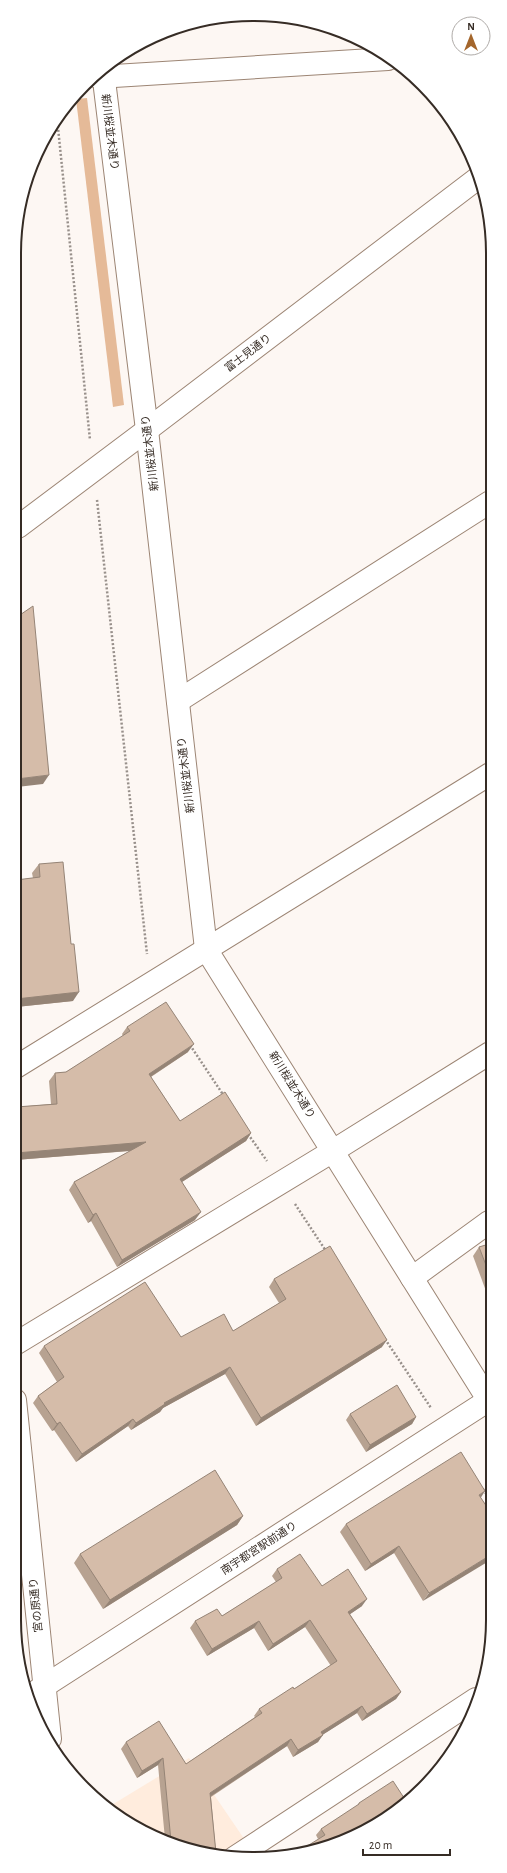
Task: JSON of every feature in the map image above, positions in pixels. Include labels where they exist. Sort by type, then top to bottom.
[{"type":"street","points":[[105,75],[382,59]]},
{"type":"street","name":"新川桜並木通り","points":[[101,78],[147,430],[206,949],[486,1395]]},
{"type":"street","name":"富士見通り","points":[[21,525],[474,181]]},
{"type":"street","points":[[178,701],[486,505]]},
{"type":"street","points":[[21,1064],[486,776]]},
{"type":"street","points":[[21,1340],[333,1151],[486,1055]]},
{"type":"street","points":[[412,1278],[486,1224]]},
{"type":"street","name":"南宇都宮駅前通り","points":[[37,1691],[486,1402]]},
{"type":"street","name":"宮の原通り","points":[[21,1479],[37,1691],[46,1724]]},
{"type":"street","points":[[243,1852],[470,1703]]},
{"type":"shaded area","points":[[87,98],[124,405],[113,407],[76,103],[80,99]]},
{"type":"shaded area","points":[[189,1758],[249,1846],[238,1852],[208,1848],[179,1840],[137,1821],[113,1804]]},
{"type":"building","points":[[33,606],[49,775],[21,778],[21,614]]},
{"type":"building","points":[[63,862],[71,944],[74,944],[79,992],[21,998],[21,879],[40,877],[39,864]]},
{"type":"building","points":[[166,1002],[194,1044],[149,1074],[180,1121],[225,1092],[251,1133],[180,1179],[201,1212],[122,1260],[96,1213],[93,1215],[74,1182],[146,1142],[21,1153],[21,1107],[57,1104],[55,1073],[66,1072],[130,1031],[127,1027]]},
{"type":"building","points":[[486,1245],[486,1265],[479,1247]]},
{"type":"building","points":[[330,1246],[387,1340],[261,1418],[230,1367],[164,1403],[165,1404],[136,1423],[133,1419],[82,1454],[60,1422],[57,1424],[38,1396],[64,1377],[44,1346],[145,1282],[181,1337],[224,1314],[233,1331],[286,1299],[274,1279]]},
{"type":"building","points":[[397,1385],[416,1417],[370,1445],[350,1414]]},
{"type":"building","points":[[461,1452],[485,1491],[479,1495],[486,1506],[486,1558],[429,1593],[399,1546],[371,1564],[346,1524]]},
{"type":"building","points":[[215,1470],[243,1516],[110,1600],[80,1554]]},
{"type":"building","points":[[300,1554],[322,1586],[348,1569],[367,1599],[348,1612],[401,1692],[367,1714],[362,1706],[321,1732],[323,1735],[298,1750],[291,1739],[210,1793],[216,1849],[179,1840],[171,1836],[163,1758],[142,1771],[126,1742],[159,1721],[186,1764],[262,1713],[259,1709],[293,1687],[294,1689],[337,1661],[310,1620],[273,1644],[259,1621],[212,1649],[195,1621],[217,1609],[222,1616],[282,1578],[277,1569]]},
{"type":"building","points":[[393,1781],[403,1797],[370,1821],[328,1840],[308,1846],[325,1835],[321,1829]]}]
